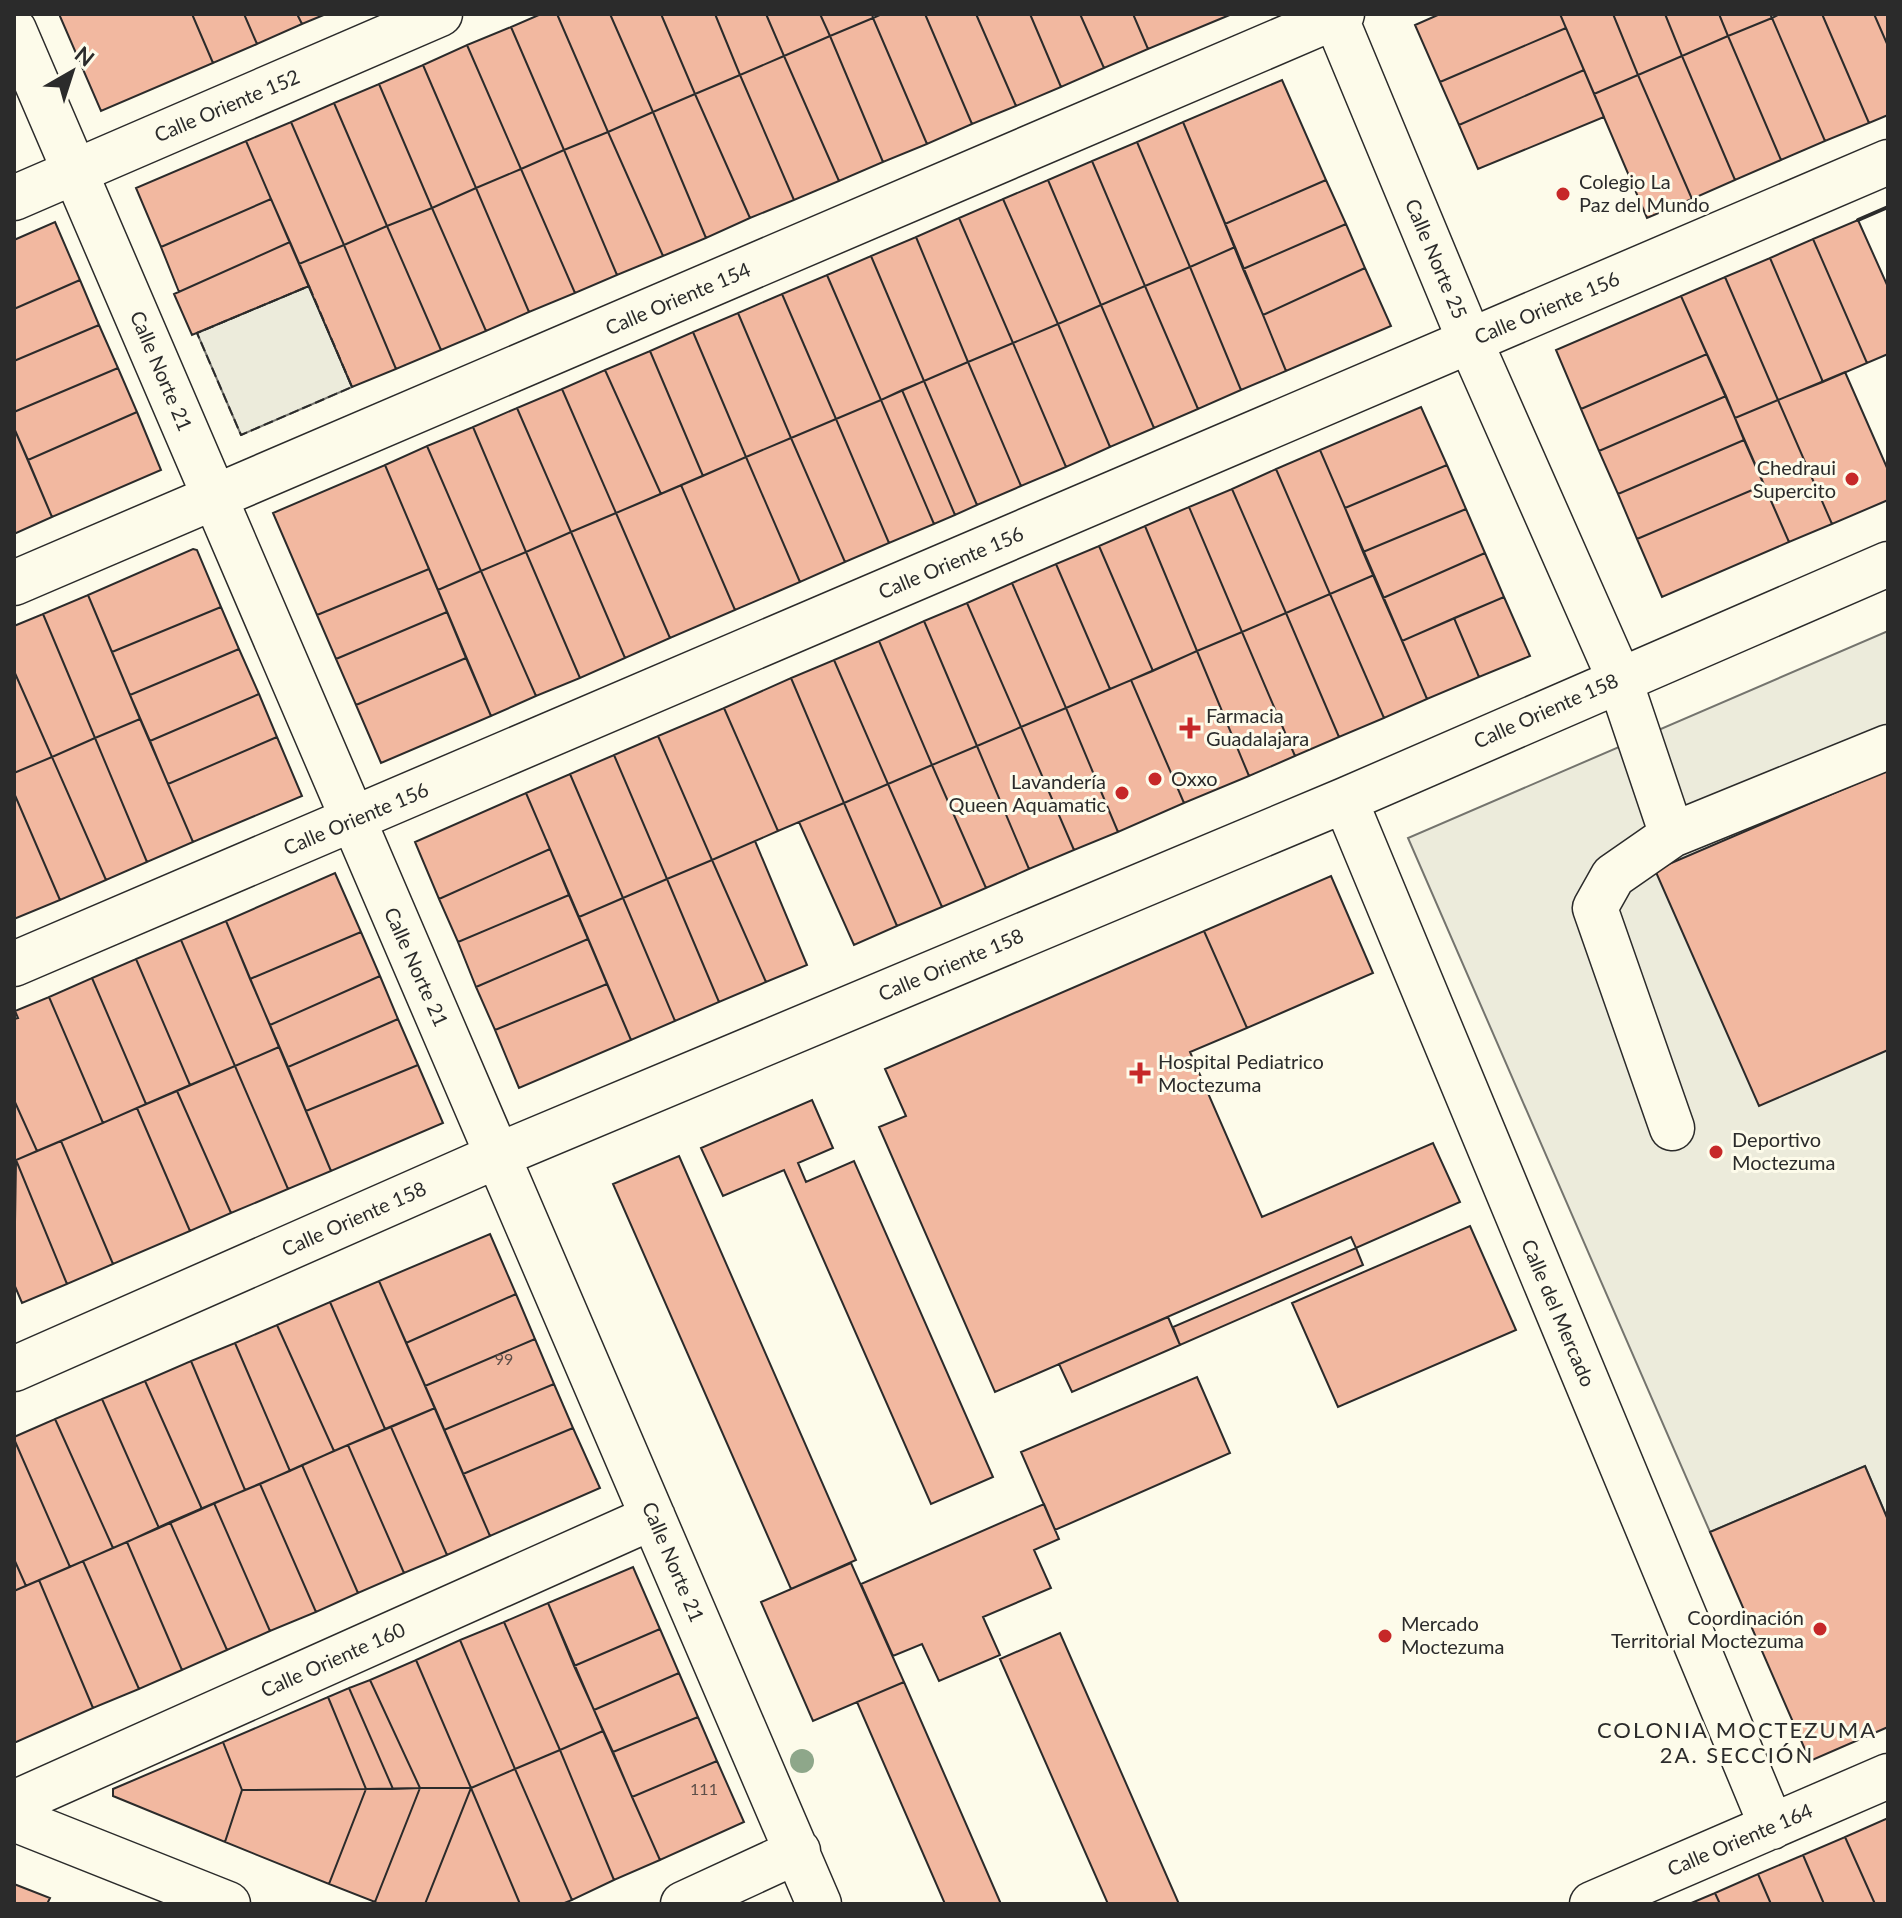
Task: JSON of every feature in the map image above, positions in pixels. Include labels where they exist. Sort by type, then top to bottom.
[{"type":"street","name":"Calle Oriente 152","points":[[14,198],[440,14]]},
{"type":"street","name":"Calle Norte 25","points":[[1337,15],[1470,341],[1619,678],[1672,835]]},
{"type":"street","name":"Calle Oriente 154","points":[[14,583],[1337,15]]},
{"type":"street","name":"Calle Norte 21","points":[[14,30],[819,1904]]},
{"type":"street","name":"Calle Oriente 156","points":[[14,964],[1888,162]]},
{"type":"street","name":"Calle Oriente 158","points":[[14,1369],[499,1155],[1345,800],[1619,678],[1888,564]]},
{"type":"street","points":[[1672,1128],[1595,908],[1613,876],[1672,835],[1888,747]]},
{"type":"street","name":"Calle del Mercado","points":[[1345,800],[1772,1827]]},
{"type":"street","name":"Calle Oriente 160","points":[[14,1803],[653,1517]]},
{"type":"street","name":"Calle Oriente 164","points":[[1592,1904],[1888,1776]]},
{"type":"street","points":[[14,1819],[228,1904]]},
{"type":"street","points":[[683,1904],[798,1851]]},
{"type":"shaded area","points":[[309,286],[352,387],[241,435],[197,333]]},
{"type":"shaded area","name":"Deportivo Moctezuma","points":[[1888,631],[1888,1520],[1865,1466],[1710,1532],[1408,838]]},
{"type":"building","points":[[59,14],[192,14],[213,63],[101,111]]},
{"type":"building","points":[[192,14],[244,14],[257,44],[213,63]]},
{"type":"building","points":[[244,14],[297,14],[302,24],[257,44]]},
{"type":"building","points":[[297,14],[326,14],[302,24]]},
{"type":"building","points":[[541,14],[557,14],[608,132],[564,150],[511,27]]},
{"type":"building","points":[[557,14],[610,14],[653,112],[608,132]]},
{"type":"building","points":[[610,14],[661,14],[695,94],[653,112]]},
{"type":"building","points":[[661,14],[715,14],[740,75],[695,94]]},
{"type":"building","points":[[715,14],[766,14],[784,56],[740,75]]},
{"type":"building","points":[[766,14],[820,14],[830,36],[784,56]]},
{"type":"building","points":[[820,14],[872,14],[873,18],[830,36]]},
{"type":"building","points":[[882,14],[925,14],[972,124],[927,144],[873,18]]},
{"type":"building","points":[[925,14],[976,14],[1016,106],[972,124]]},
{"type":"building","points":[[976,14],[1030,14],[1061,87],[1016,106]]},
{"type":"building","points":[[1030,14],[1080,14],[1104,68],[1061,87]]},
{"type":"building","points":[[1080,14],[1133,14],[1148,49],[1104,68]]},
{"type":"building","points":[[1133,14],[1232,14],[1148,49]]},
{"type":"building","points":[[1440,14],[1560,14],[1566,28],[1440,82],[1415,25]]},
{"type":"building","points":[[1560,14],[1613,14],[1638,75],[1594,94]]},
{"type":"building","points":[[1613,14],[1665,14],[1682,56],[1638,75]]},
{"type":"building","points":[[1665,14],[1719,14],[1728,36],[1682,56]]},
{"type":"building","points":[[1719,14],[1770,14],[1772,18],[1728,36]]},
{"type":"building","points":[[1780,14],[1822,14],[1869,123],[1825,141],[1772,18]]},
{"type":"building","points":[[1822,14],[1874,14],[1888,46],[1888,115],[1869,123]]},
{"type":"building","points":[[1874,14],[1888,14],[1888,46]]},
{"type":"building","points":[[873,18],[927,144],[883,162],[830,36]]},
{"type":"building","points":[[1772,18],[1825,141],[1781,160],[1728,36]]},
{"type":"building","points":[[511,27],[564,150],[521,169],[467,45]]},
{"type":"building","points":[[1566,28],[1584,70],[1459,125],[1440,82]]},
{"type":"building","points":[[830,36],[883,162],[839,181],[784,56]]},
{"type":"building","points":[[1728,36],[1781,160],[1735,180],[1682,56]]},
{"type":"building","points":[[467,45],[521,169],[476,188],[423,65]]},
{"type":"building","points":[[784,56],[839,181],[794,200],[740,75]]},
{"type":"building","points":[[1682,56],[1735,180],[1692,199],[1638,75]]},
{"type":"building","points":[[423,65],[476,188],[432,208],[379,84]]},
{"type":"building","points":[[1584,70],[1604,117],[1478,169],[1459,125]]},
{"type":"building","points":[[740,75],[794,200],[750,218],[695,94]]},
{"type":"building","points":[[1638,75],[1692,199],[1647,218],[1594,94]]},
{"type":"building","points":[[1282,80],[1326,180],[1225,224],[1183,122]]},
{"type":"building","points":[[379,84],[432,208],[387,226],[334,103]]},
{"type":"building","points":[[695,94],[750,218],[706,238],[653,112]]},
{"type":"building","points":[[334,103],[387,226],[344,245],[291,122]]},
{"type":"building","points":[[653,112],[706,238],[663,256],[608,132]]},
{"type":"building","points":[[291,122],[344,245],[299,264],[246,141]]},
{"type":"building","points":[[1183,122],[1235,247],[1190,267],[1137,142]]},
{"type":"building","points":[[608,132],[663,256],[617,275],[564,150]]},
{"type":"building","points":[[246,141],[271,199],[161,247],[136,188]]},
{"type":"building","points":[[1137,142],[1190,267],[1145,286],[1092,161]]},
{"type":"building","points":[[564,150],[617,275],[575,293],[521,169]]},
{"type":"building","points":[[1092,161],[1145,286],[1101,305],[1048,180]]},
{"type":"building","points":[[521,169],[575,293],[529,312],[476,188]]},
{"type":"building","points":[[1048,180],[1101,305],[1058,324],[1003,199]]},
{"type":"building","points":[[1326,180],[1346,224],[1243,269],[1225,224]]},
{"type":"building","points":[[476,188],[529,312],[486,331],[432,208]]},
{"type":"building","points":[[271,199],[290,242],[179,292],[161,247]]},
{"type":"building","points":[[1003,199],[1058,324],[1013,343],[959,218]]},
{"type":"building","points":[[432,208],[486,331],[441,350],[387,226]]},
{"type":"building","points":[[959,218],[1013,343],[968,362],[916,237]]},
{"type":"building","points":[[1858,220],[1888,287],[1888,354],[1867,363],[1813,239]]},
{"type":"building","points":[[55,222],[80,280],[14,309],[14,240]]},
{"type":"building","points":[[1346,224],[1365,268],[1263,315],[1243,269]]},
{"type":"building","points":[[387,226],[441,350],[396,369],[344,245]]},
{"type":"building","points":[[916,237],[968,362],[924,381],[871,256]]},
{"type":"building","points":[[1813,239],[1867,363],[1823,382],[1770,258]]},
{"type":"building","points":[[290,242],[309,286],[192,335],[174,294]]},
{"type":"building","points":[[344,245],[396,369],[352,387],[299,264]]},
{"type":"building","points":[[1235,247],[1286,371],[1241,390],[1190,267]]},
{"type":"building","points":[[871,256],[924,381],[881,400],[827,275]]},
{"type":"building","points":[[1770,258],[1823,382],[1778,400],[1725,277]]},
{"type":"building","points":[[1190,267],[1241,390],[1198,409],[1145,286]]},
{"type":"building","points":[[1365,268],[1391,326],[1286,371],[1263,315]]},
{"type":"building","points":[[827,275],[881,400],[836,419],[782,294]]},
{"type":"building","points":[[1725,277],[1778,400],[1735,418],[1681,296]]},
{"type":"building","points":[[80,280],[99,325],[14,361],[14,309]]},
{"type":"building","points":[[1145,286],[1198,409],[1154,428],[1101,305]]},
{"type":"building","points":[[782,294],[836,419],[791,438],[738,313]]},
{"type":"building","points":[[1681,296],[1707,354],[1581,409],[1556,350]]},
{"type":"building","points":[[1101,305],[1154,428],[1110,447],[1058,324]]},
{"type":"building","points":[[738,313],[791,438],[746,457],[693,332]]},
{"type":"building","points":[[1058,324],[1110,447],[1066,467],[1013,343]]},
{"type":"building","points":[[99,325],[118,368],[14,412],[14,361]]},
{"type":"building","points":[[693,332],[746,457],[703,476],[650,351]]},
{"type":"building","points":[[1013,343],[1066,467],[1021,486],[968,362]]},
{"type":"building","points":[[650,351],[703,476],[661,494],[605,370]]},
{"type":"building","points":[[1707,354],[1726,396],[1599,451],[1581,409]]},
{"type":"building","points":[[968,362],[1021,486],[977,505],[924,381]]},
{"type":"building","points":[[118,368],[137,412],[28,460],[14,428],[14,412]]},
{"type":"building","points":[[605,370],[661,494],[616,513],[562,389]]},
{"type":"building","points":[[1845,372],[1888,470],[1888,500],[1832,524],[1778,400]]},
{"type":"building","points":[[924,381],[977,505],[955,515],[902,390]]},
{"type":"building","points":[[562,389],[616,513],[571,532],[517,408]]},
{"type":"building","points":[[902,390],[955,515],[934,524],[881,400]]},
{"type":"building","points":[[1726,396],[1744,440],[1618,494],[1599,451]]},
{"type":"building","points":[[881,400],[934,524],[889,543],[836,419]]},
{"type":"building","points":[[1778,400],[1832,524],[1789,542],[1735,418]]},
{"type":"building","points":[[1421,407],[1447,465],[1345,508],[1320,450]]},
{"type":"building","points":[[517,408],[571,532],[526,552],[473,427]]},
{"type":"building","points":[[137,412],[161,470],[52,517],[28,460]]},
{"type":"building","points":[[836,419],[889,543],[845,562],[791,438]]},
{"type":"building","points":[[473,427],[526,552],[481,571],[427,446]]},
{"type":"building","points":[[14,428],[52,517],[14,534]]},
{"type":"building","points":[[791,438],[845,562],[800,582],[746,457]]},
{"type":"building","points":[[1744,440],[1764,485],[1637,539],[1618,494]]},
{"type":"building","points":[[427,446],[481,571],[438,590],[385,465]]},
{"type":"building","points":[[1320,450],[1374,575],[1330,594],[1276,469]]},
{"type":"building","points":[[746,457],[800,582],[735,610],[681,485]]},
{"type":"building","points":[[385,465],[429,569],[317,615],[273,513]]},
{"type":"building","points":[[1447,465],[1466,509],[1363,552],[1345,508]]},
{"type":"building","points":[[1276,469],[1330,594],[1286,613],[1232,489]]},
{"type":"building","points":[[681,485],[735,610],[670,638],[616,513]]},
{"type":"building","points":[[1764,485],[1789,542],[1662,597],[1637,539]]},
{"type":"building","points":[[1232,489],[1286,613],[1242,632],[1189,507]]},
{"type":"building","points":[[1189,507],[1242,632],[1197,651],[1145,526]]},
{"type":"building","points":[[1466,509],[1485,553],[1383,598],[1363,552]]},
{"type":"building","points":[[616,513],[670,638],[625,658],[571,532]]},
{"type":"building","points":[[1145,526],[1197,651],[1153,671],[1099,546]]},
{"type":"building","points":[[571,532],[625,658],[580,678],[526,552]]},
{"type":"building","points":[[1099,546],[1153,671],[1110,689],[1056,564]]},
{"type":"building","points":[[193,549],[197,550],[221,607],[112,652],[88,595]]},
{"type":"building","points":[[526,552],[580,678],[536,696],[481,571]]},
{"type":"building","points":[[1485,553],[1504,597],[1402,641],[1383,598]]},
{"type":"building","points":[[1056,564],[1110,689],[1066,708],[1012,583]]},
{"type":"building","points":[[429,569],[447,612],[336,659],[317,615]]},
{"type":"building","points":[[481,571],[536,696],[491,716],[438,590]]},
{"type":"building","points":[[1374,575],[1427,699],[1384,718],[1330,594]]},
{"type":"building","points":[[1012,583],[1066,708],[1021,727],[967,603]]},
{"type":"building","points":[[1330,594],[1384,718],[1339,737],[1286,613]]},
{"type":"building","points":[[88,595],[140,719],[95,738],[43,614]]},
{"type":"building","points":[[1504,597],[1530,656],[1479,677],[1454,618]]},
{"type":"building","points":[[967,603],[1021,727],[977,746],[924,621]]},
{"type":"building","points":[[221,607],[239,649],[130,695],[112,652]]},
{"type":"building","points":[[447,612],[466,658],[356,705],[336,659]]},
{"type":"building","points":[[1286,613],[1339,737],[1295,756],[1242,632]]},
{"type":"building","points":[[43,614],[95,738],[52,757],[14,671],[14,626]]},
{"type":"building","points":[[1454,618],[1479,677],[1427,699],[1402,641]]},
{"type":"building","points":[[924,621],[977,746],[932,765],[879,641]]},
{"type":"building","points":[[1242,632],[1295,756],[1249,776],[1197,651]]},
{"type":"building","points":[[879,641],[932,765],[888,784],[834,660]]},
{"type":"building","points":[[239,649],[259,694],[150,741],[130,695]]},
{"type":"building","points":[[1197,651],[1249,776],[1184,803],[1131,680]]},
{"type":"building","points":[[466,658],[491,716],[381,763],[356,705]]},
{"type":"building","points":[[834,660],[888,784],[844,803],[791,678]]},
{"type":"building","points":[[14,671],[52,757],[14,773]]},
{"type":"building","points":[[791,678],[844,803],[778,831],[724,708]]},
{"type":"building","points":[[1131,680],[1184,803],[1118,832],[1066,708]]},
{"type":"building","points":[[259,694],[277,737],[168,784],[150,741]]},
{"type":"building","points":[[724,708],[778,831],[712,860],[658,736]]},
{"type":"building","points":[[1066,708],[1118,832],[1074,850],[1021,727]]},
{"type":"building","points":[[140,719],[193,842],[147,862],[95,738]]},
{"type":"building","points":[[1021,727],[1074,850],[1029,869],[977,746]]},
{"type":"building","points":[[658,736],[712,860],[667,879],[614,755]]},
{"type":"building","points":[[277,737],[302,796],[193,842],[168,784]]},
{"type":"building","points":[[95,738],[147,862],[106,880],[52,757]]},
{"type":"building","points":[[977,746],[1029,869],[986,888],[932,765]]},
{"type":"building","points":[[614,755],[667,879],[623,898],[570,774]]},
{"type":"building","points":[[52,757],[106,880],[60,900],[14,793],[14,773]]},
{"type":"building","points":[[932,765],[986,888],[942,907],[888,784]]},
{"type":"building","points":[[1888,770],[1888,1050],[1759,1106],[1655,870]]},
{"type":"building","points":[[570,774],[623,898],[579,917],[526,793]]},
{"type":"building","points":[[888,784],[942,907],[897,926],[844,803]]},
{"type":"building","points":[[14,793],[60,900],[14,919]]},
{"type":"building","points":[[526,793],[550,849],[439,899],[415,842]]},
{"type":"building","points":[[844,803],[897,926],[854,945],[799,822]]},
{"type":"building","points":[[755,841],[807,965],[766,982],[712,860]]},
{"type":"building","points":[[550,849],[569,895],[458,942],[439,899]]},
{"type":"building","points":[[712,860],[766,982],[719,1002],[667,879]]},
{"type":"building","points":[[335,873],[361,932],[250,979],[226,921]]},
{"type":"building","points":[[1331,876],[1373,973],[1247,1028],[1204,931]]},
{"type":"building","points":[[667,879],[719,1002],[675,1021],[623,898]]},
{"type":"building","points":[[569,895],[588,939],[476,987],[458,942]]},
{"type":"building","points":[[623,898],[675,1021],[631,1040],[579,917]]},
{"type":"building","points":[[226,921],[279,1047],[235,1066],[181,940]]},
{"type":"building","points":[[1204,931],[1247,1028],[1190,1052],[1262,1217],[1433,1143],[1460,1202],[1356,1248],[1351,1237],[995,1392],[879,1127],[906,1116],[885,1069]]},
{"type":"building","points":[[361,932],[380,976],[270,1025],[250,979]]},
{"type":"building","points":[[588,939],[607,984],[495,1030],[476,987]]},
{"type":"building","points":[[181,940],[235,1066],[190,1085],[136,959]]},
{"type":"building","points":[[136,959],[190,1085],[146,1104],[92,978]]},
{"type":"building","points":[[380,976],[398,1019],[288,1067],[270,1025]]},
{"type":"building","points":[[92,978],[146,1104],[103,1123],[49,997]]},
{"type":"building","points":[[607,984],[631,1040],[519,1088],[495,1030]]},
{"type":"building","points":[[49,997],[103,1123],[37,1151],[14,1100],[14,1019],[18,1018],[15,1011]]},
{"type":"building","points":[[398,1019],[418,1065],[306,1111],[288,1067]]},
{"type":"building","points":[[279,1047],[331,1171],[288,1189],[235,1066]]},
{"type":"building","points":[[418,1065],[443,1123],[331,1171],[306,1111]]},
{"type":"building","points":[[235,1066],[288,1189],[231,1213],[177,1091]]},
{"type":"building","points":[[177,1091],[231,1213],[190,1231],[137,1108]]},
{"type":"building","points":[[14,1100],[37,1151],[14,1161]]},
{"type":"building","points":[[812,1100],[833,1148],[798,1163],[806,1182],[854,1161],[993,1477],[931,1504],[784,1170],[723,1196],[701,1148]]},
{"type":"building","points":[[137,1108],[190,1231],[113,1264],[61,1141]]},
{"type":"building","points":[[61,1141],[113,1264],[67,1284],[16,1160]]},
{"type":"building","points":[[679,1156],[856,1560],[791,1589],[613,1184]]},
{"type":"building","points":[[16,1160],[67,1284],[22,1303],[14,1284]]},
{"type":"building","points":[[1470,1226],[1516,1330],[1338,1407],[1292,1303]]},
{"type":"building","points":[[490,1234],[516,1294],[406,1343],[379,1281]]},
{"type":"building","points":[[1356,1248],[1363,1265],[1180,1345],[1173,1327]]},
{"type":"building","points":[[379,1281],[435,1408],[385,1429],[330,1302]]},
{"type":"building","points":[[516,1294],[535,1339],[425,1386],[406,1343]]},
{"type":"building","points":[[330,1302],[385,1429],[334,1451],[277,1325]]},
{"type":"building","points":[[1168,1317],[1180,1345],[1072,1392],[1059,1364]]},
{"type":"building","points":[[277,1325],[334,1451],[290,1471],[235,1343]]},
{"type":"building","points":[[535,1339],[554,1384],[444,1430],[425,1386]]},
{"type":"building","points":[[235,1343],[290,1471],[245,1490],[191,1361]]},
{"type":"building","points":[[191,1361],[245,1490],[202,1509],[145,1381]]},
{"type":"building","points":[[1197,1377],[1230,1453],[1055,1530],[1021,1452]]},
{"type":"building","points":[[145,1381],[202,1509],[159,1528],[102,1399]]},
{"type":"building","points":[[554,1384],[573,1428],[463,1474],[444,1430]]},
{"type":"building","points":[[102,1399],[159,1528],[113,1548],[55,1419]]},
{"type":"building","points":[[435,1408],[490,1536],[447,1555],[391,1427]]},
{"type":"building","points":[[55,1419],[113,1548],[70,1567],[14,1439]]},
{"type":"building","points":[[391,1427],[447,1555],[404,1573],[348,1445]]},
{"type":"building","points":[[573,1428],[600,1488],[490,1536],[463,1474]]},
{"type":"building","points":[[14,1439],[70,1567],[26,1586],[14,1559]]},
{"type":"building","points":[[348,1445],[404,1573],[358,1593],[302,1465]]},
{"type":"building","points":[[302,1465],[358,1593],[316,1612],[260,1484]]},
{"type":"building","name":"Coordinación Territorial Moctezuma","points":[[1865,1466],[1888,1520],[1888,1727],[1810,1761],[1710,1532]]},
{"type":"building","points":[[260,1484],[316,1612],[270,1631],[214,1503]]},
{"type":"building","points":[[214,1503],[270,1631],[227,1650],[170,1522]]},
{"type":"building","points":[[1044,1504],[1059,1539],[1034,1550],[1051,1588],[983,1617],[1000,1655],[939,1681],[922,1644],[893,1656],[861,1584]]},
{"type":"building","points":[[170,1522],[227,1650],[182,1670],[127,1542]]},
{"type":"building","points":[[127,1542],[182,1670],[139,1689],[83,1561]]},
{"type":"building","points":[[14,1559],[26,1586],[14,1591]]},
{"type":"building","points":[[83,1561],[139,1689],[93,1708],[39,1580]]},
{"type":"building","points":[[851,1563],[904,1682],[813,1721],[761,1602]]},
{"type":"building","points":[[633,1567],[660,1629],[574,1666],[548,1603]]},
{"type":"building","points":[[39,1580],[93,1708],[14,1743],[14,1591]]},
{"type":"building","points":[[548,1603],[603,1731],[560,1750],[504,1622]]},
{"type":"building","points":[[504,1622],[560,1750],[515,1769],[460,1640]]},
{"type":"building","points":[[660,1629],[679,1673],[594,1710],[574,1666]]},
{"type":"building","points":[[1060,1633],[1179,1904],[1108,1904],[1000,1659]]},
{"type":"building","points":[[460,1640],[515,1769],[471,1788],[416,1660]]},
{"type":"building","points":[[416,1660],[471,1788],[420,1788],[370,1680]]},
{"type":"building","points":[[679,1673],[698,1717],[613,1752],[594,1710]]},
{"type":"building","points":[[370,1680],[420,1788],[393,1789],[349,1688]]},
{"type":"building","points":[[904,1682],[1001,1904],[945,1904],[857,1702]]},
{"type":"building","points":[[349,1688],[393,1789],[366,1789],[328,1697]]},
{"type":"building","points":[[328,1697],[366,1789],[242,1790],[223,1742]]},
{"type":"building","points":[[698,1717],[717,1761],[632,1797],[613,1752]]},
{"type":"building","points":[[603,1731],[660,1860],[614,1880],[560,1750]]},
{"type":"building","points":[[223,1742],[242,1790],[225,1842],[113,1796],[113,1789]]},
{"type":"building","points":[[560,1750],[614,1880],[572,1900],[515,1769]]},
{"type":"building","points":[[717,1761],[744,1822],[660,1860],[632,1797]]},
{"type":"building","points":[[515,1769],[572,1900],[562,1904],[520,1904],[471,1788]]},
{"type":"building","points":[[420,1788],[471,1788],[425,1904],[379,1904],[375,1902]]},
{"type":"building","points":[[420,1788],[375,1902],[329,1884],[366,1789]]},
{"type":"building","points":[[471,1788],[520,1904],[425,1904]]},
{"type":"building","points":[[366,1789],[329,1884],[225,1842],[242,1790]]},
{"type":"building","points":[[1888,1818],[1888,1904],[1875,1904],[1845,1837]]},
{"type":"building","points":[[1845,1837],[1875,1904],[1824,1904],[1803,1855]]},
{"type":"building","points":[[1803,1855],[1824,1904],[1771,1904],[1758,1874]]},
{"type":"building","points":[[1758,1874],[1771,1904],[1720,1904],[1715,1893]]},
{"type":"building","points":[[14,1884],[50,1898],[47,1904],[14,1904]]},
{"type":"building","points":[[1715,1893],[1720,1904],[1689,1904]]},
{"type":"fence","points":[[309,286],[352,387],[241,435],[197,333],[309,286]]},
{"type":"wall","points":[[1858,220],[1888,207]]},
{"type":"place","name":"Colegio La Paz del Mundo","points":[[1563,194]]},
{"type":"place","name":"Chedraui Supercito","points":[[1852,479]]},
{"type":"place","name":"Farmacia Guadalajara","points":[[1190,728]]},
{"type":"place","name":"Oxxo","points":[[1155,779]]},
{"type":"place","name":"Lavandería Queen Aquamatic","points":[[1122,793]]},
{"type":"place","name":"Hospital Pediatrico Moctezuma","points":[[1140,1073]]},
{"type":"place","name":"Deportivo Moctezuma","points":[[1716,1152]]},
{"type":"place","name":"Coordinación Territorial Moctezuma","points":[[1820,1629]]},
{"type":"place","name":"Mercado Moctezuma","points":[[1385,1636]]},
{"type":"district","name":"COLONIA MOCTEZUMA 2A. SECCIÓN","points":[[1737,1742]]}]
